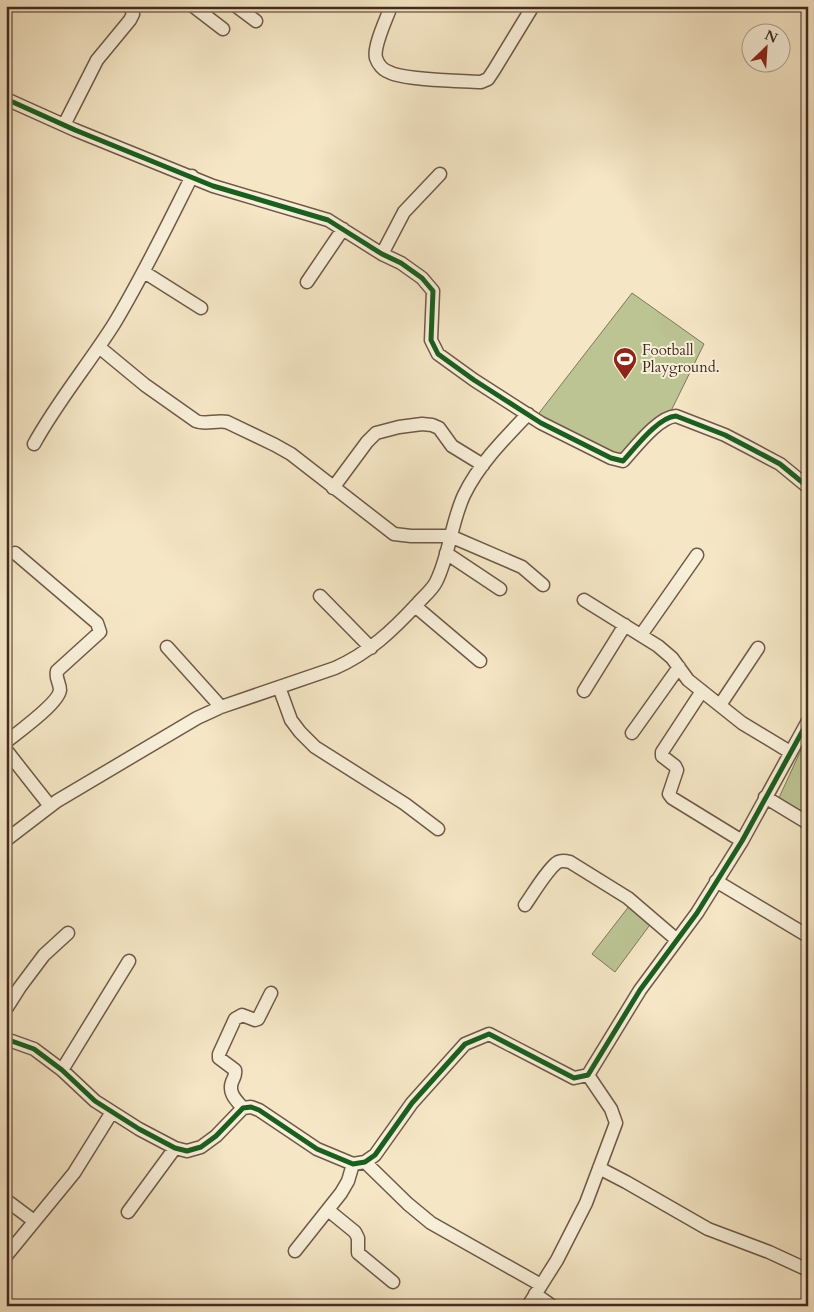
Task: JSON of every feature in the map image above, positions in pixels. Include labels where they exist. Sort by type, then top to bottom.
[{"type":"street","points":[[193,6],[223,29]]},
{"type":"street","points":[[236,6],[256,21]]},
{"type":"street","points":[[391,6],[376,48],[376,58],[389,73],[413,77],[481,82],[488,79],[533,6]]},
{"type":"street","points":[[64,125],[97,60],[130,20],[135,9]]},
{"type":"street","points":[[6,99],[64,125],[214,186],[328,220],[382,254],[401,263],[422,278],[433,291],[431,340],[438,354],[542,423],[611,458],[623,461],[668,416],[683,417],[725,435],[780,464],[808,487]]},
{"type":"street","points":[[382,254],[404,212],[440,174]]},
{"type":"street","points":[[34,444],[44,425],[99,347],[144,272],[192,176]]},
{"type":"street","points":[[307,282],[343,229]]},
{"type":"street","points":[[144,272],[201,308]]},
{"type":"street","points":[[99,347],[145,385],[201,424],[219,420],[227,422],[291,454],[332,488],[394,534],[450,536],[522,567],[543,585]]},
{"type":"street","points":[[6,840],[50,806],[117,764],[197,718],[221,707],[335,668],[371,648],[394,628],[435,584],[446,554],[455,516],[465,494],[483,464],[528,414]]},
{"type":"street","points":[[332,488],[376,433],[399,427],[422,424],[439,428],[452,446],[483,464]]},
{"type":"street","points":[[6,742],[58,697],[60,690],[56,675],[57,671],[100,632],[98,622],[15,553]]},
{"type":"street","points":[[446,554],[500,589]]},
{"type":"street","points":[[641,635],[697,555]]},
{"type":"street","points":[[320,596],[371,648]]},
{"type":"street","points":[[584,600],[641,635],[672,658],[688,680],[742,723],[790,752]]},
{"type":"street","points":[[415,606],[480,661]]},
{"type":"street","points":[[584,690],[625,625]]},
{"type":"street","points":[[167,647],[221,707]]},
{"type":"street","points":[[720,705],[758,648]]},
{"type":"street","points":[[632,733],[679,667]]},
{"type":"street","points":[[278,688],[290,720],[315,747],[405,804],[438,829]]},
{"type":"street","points":[[702,691],[662,752],[662,756],[675,766],[677,770],[669,794],[672,798],[742,841]]},
{"type":"street","points":[[295,1251],[328,1210],[359,1163],[375,1155],[412,1103],[465,1044],[489,1034],[574,1078],[588,1075],[640,990],[697,913],[742,841],[808,721]]},
{"type":"street","points":[[6,750],[50,806]]},
{"type":"street","points":[[765,798],[808,823]]},
{"type":"street","points":[[525,905],[551,869],[557,862],[563,860],[570,862],[613,888],[677,940]]},
{"type":"street","points":[[716,882],[808,936]]},
{"type":"street","points":[[6,1009],[44,955],[68,933]]},
{"type":"street","points":[[62,1070],[129,962]]},
{"type":"street","points":[[243,1108],[230,1088],[236,1074],[235,1070],[219,1058],[219,1054],[235,1019],[242,1015],[258,1020],[271,993]]},
{"type":"street","points":[[6,1039],[34,1049],[62,1070],[95,1101],[175,1148],[187,1150],[201,1146],[216,1136],[243,1108],[251,1107],[259,1110],[317,1149],[359,1163],[431,1222],[538,1290],[552,1306]]},
{"type":"street","points":[[528,1306],[558,1260],[586,1203],[616,1123],[612,1109],[588,1075]]},
{"type":"street","points":[[6,1256],[74,1173],[112,1112]]},
{"type":"street","points":[[128,1212],[175,1148]]},
{"type":"street","points":[[599,1168],[708,1229],[769,1252],[808,1270]]},
{"type":"street","points":[[6,1200],[34,1221]]},
{"type":"street","points":[[328,1210],[355,1232],[358,1238],[358,1253],[393,1282]]},
{"type":"green space","name":"Football Playground.","points":[[632,293],[704,344],[669,415],[623,461],[536,417]]},
{"type":"green space","points":[[806,739],[808,739],[808,816],[778,800]]},
{"type":"green space","points":[[630,905],[652,922],[615,972],[592,954]]},
{"type":"cycle path","points":[[6,99],[75,130],[213,186],[328,220],[382,254],[401,263],[422,278],[433,291],[431,340],[438,354],[474,380],[541,423],[611,458],[623,461],[654,427],[676,416],[725,435],[780,464],[808,487]]},
{"type":"cycle path","points":[[6,1039],[34,1049],[62,1070],[95,1101],[139,1129],[175,1148],[187,1151],[201,1147],[216,1136],[243,1108],[251,1107],[259,1110],[317,1149],[353,1164],[365,1162],[375,1155],[412,1103],[465,1044],[489,1034],[574,1078],[588,1075],[640,990],[697,913],[742,841],[808,721]]},
{"type":"place","name":"Football Playground.","points":[[625,380]]}]
